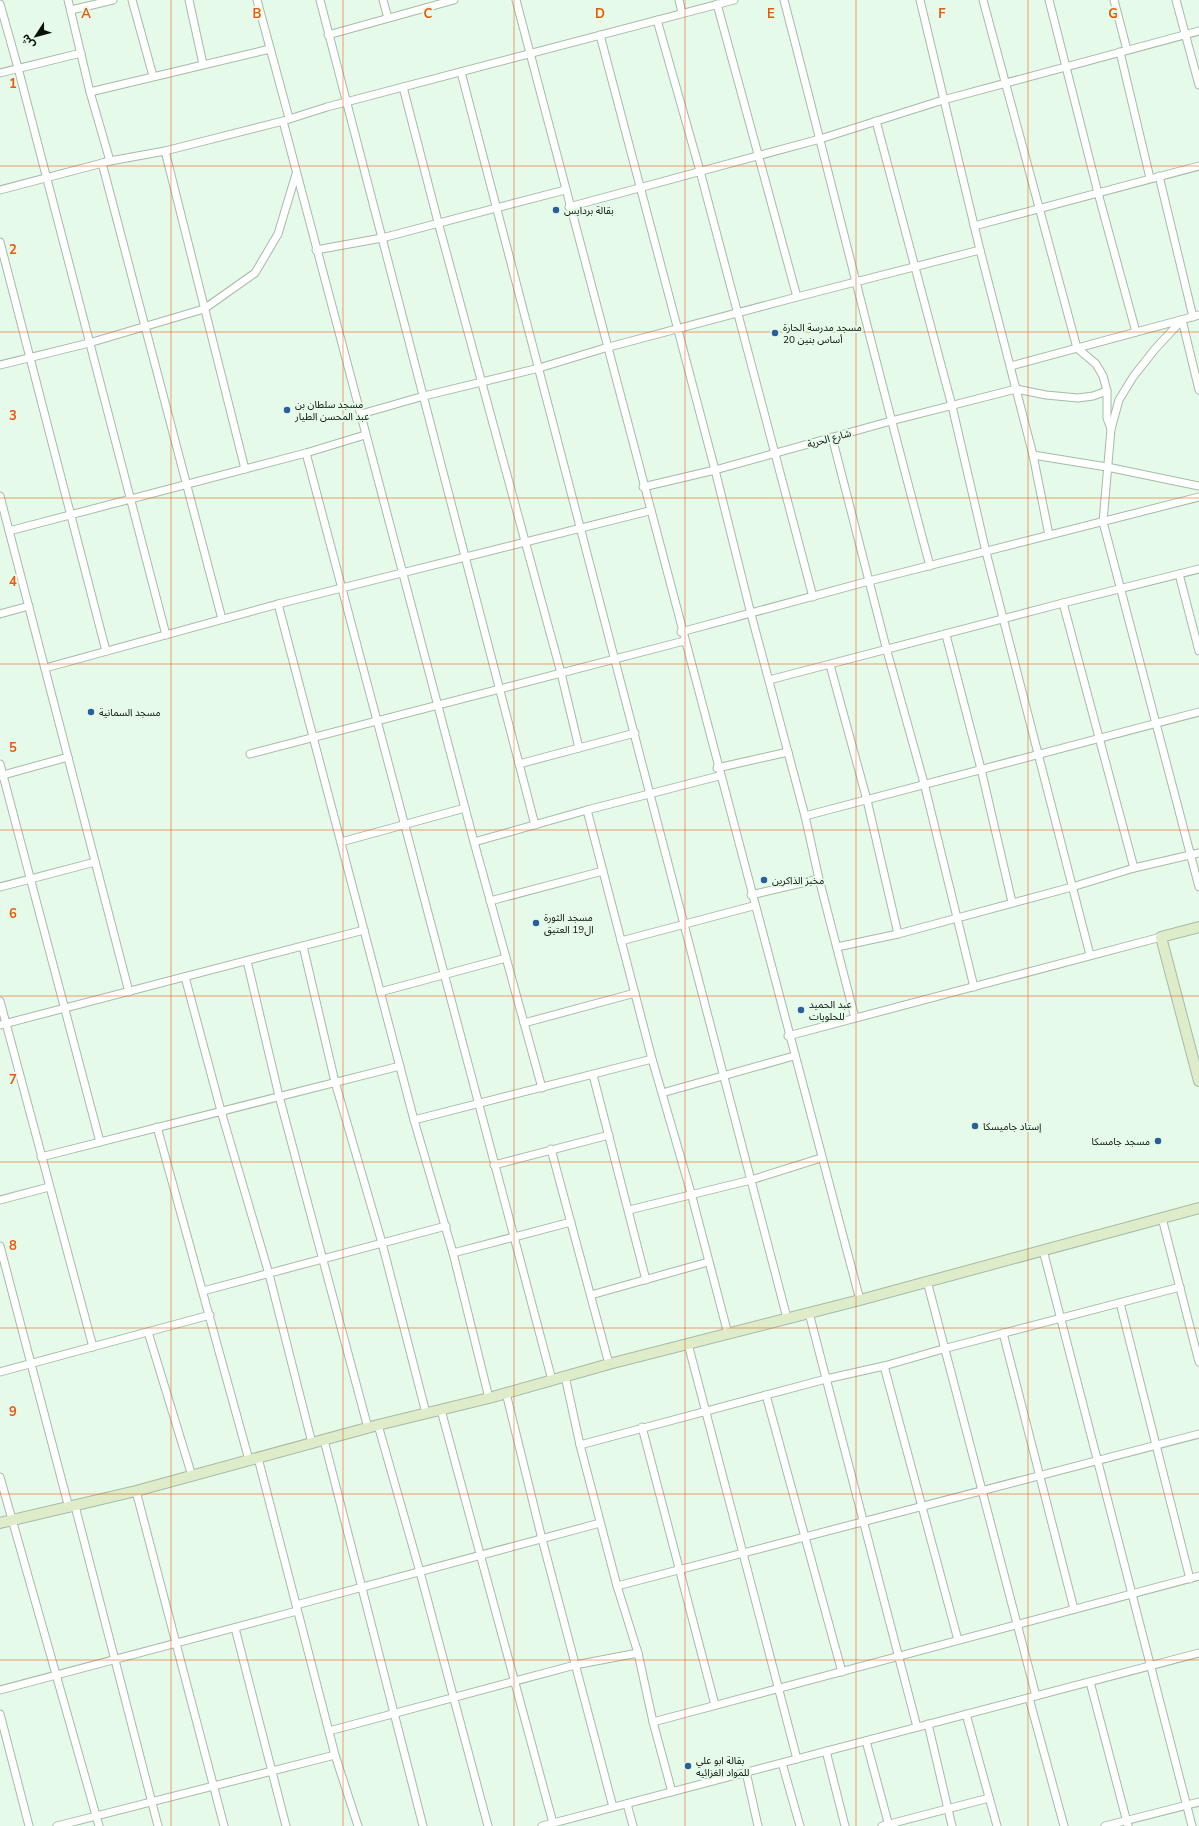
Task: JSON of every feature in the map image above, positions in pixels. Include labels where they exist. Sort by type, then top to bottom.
[{"type":"street","points":[[68,0],[90,92],[110,161]]},
{"type":"street","points":[[70,10],[113,0]]},
{"type":"street","points":[[132,0],[153,76]]},
{"type":"street","points":[[190,0],[203,64]]},
{"type":"street","points":[[258,0],[286,120],[296,174],[361,414],[464,808],[542,1088]]},
{"type":"street","points":[[320,0],[328,34],[348,102],[535,825]]},
{"type":"street","points":[[383,0],[388,18]]},
{"type":"street","points":[[328,34],[388,18],[436,2],[454,0]]},
{"type":"street","points":[[516,0],[605,348],[684,641],[753,906],[860,1300]]},
{"type":"street","points":[[679,0],[682,13]]},
{"type":"street","points":[[0,190],[110,161],[165,151],[286,120],[403,87],[734,0]]},
{"type":"street","points":[[784,0],[857,282],[891,421],[930,566]]},
{"type":"street","points":[[920,0],[974,226],[1033,455],[1049,535]]},
{"type":"street","points":[[983,0],[1004,84],[1077,348],[1100,369],[1107,391],[1106,410],[1111,429]]},
{"type":"street","points":[[1050,0],[1098,193],[1136,332]]},
{"type":"street","points":[[1114,0],[1123,51],[1150,178]]},
{"type":"street","points":[[1176,0],[1199,85]]},
{"type":"street","points":[[0,4],[166,635]]},
{"type":"street","points":[[717,4],[797,297]]},
{"type":"street","points":[[657,20],[700,171],[736,313],[813,597]]},
{"type":"street","points":[[569,207],[820,139],[943,100],[1199,31]]},
{"type":"street","points":[[600,35],[715,470],[751,614],[770,680],[855,1018]]},
{"type":"street","points":[[90,92],[270,49]]},
{"type":"street","points":[[0,73],[81,54]]},
{"type":"street","points":[[461,72],[582,528],[615,660],[725,1076],[787,1318]]},
{"type":"street","points":[[403,87],[438,222],[561,673],[579,748]]},
{"type":"street","points":[[876,121],[952,406],[986,552],[1040,754],[1090,955]]},
{"type":"street","points":[[165,151],[245,469]]},
{"type":"street","points":[[102,163],[222,619]]},
{"type":"street","points":[[974,226],[1199,166]]},
{"type":"street","points":[[0,365],[89,343],[204,309],[255,273],[278,234],[296,174]]},
{"type":"street","points":[[1010,366],[1196,316],[1159,176]]},
{"type":"street","points":[[316,250],[382,238],[438,222],[565,190]]},
{"type":"street","points":[[0,242],[106,651]]},
{"type":"street","points":[[361,414],[482,381],[539,368],[605,348],[736,313],[980,250]]},
{"type":"street","points":[[1182,320],[1199,390]]},
{"type":"street","points":[[1182,320],[1155,349],[1125,389],[1119,400],[1111,429],[1103,522],[1199,887]]},
{"type":"street","points":[[1016,389],[1046,395],[1078,398],[1107,391]]},
{"type":"street","name":"شارع الحرية","points":[[643,487],[715,470],[891,421],[1016,389]]},
{"type":"street","points":[[9,532],[306,453],[366,435]]},
{"type":"street","points":[[832,437],[887,651],[924,783],[974,987]]},
{"type":"street","points":[[306,453],[552,1380]]},
{"type":"street","points":[[1033,455],[1107,467],[1199,486]]},
{"type":"street","points":[[0,496],[129,992]]},
{"type":"street","points":[[681,632],[869,581],[1199,497]]},
{"type":"street","points":[[45,668],[278,604],[649,511]]},
{"type":"street","points":[[770,680],[887,651],[1063,603],[1199,569]]},
{"type":"street","points":[[1179,574],[1199,651]]},
{"type":"street","points":[[1063,603],[1134,868]]},
{"type":"street","points":[[278,604],[414,1120],[446,1226],[489,1398]]},
{"type":"street","points":[[0,614],[29,606]]},
{"type":"street","points":[[946,635],[981,769],[1012,902]]},
{"type":"street","points":[[250,754],[684,641]]},
{"type":"street","points":[[830,665],[867,800],[898,934]]},
{"type":"street","points":[[805,816],[924,783],[1199,712]]},
{"type":"street","points":[[519,764],[634,733]]},
{"type":"street","points":[[717,768],[788,752]]},
{"type":"street","points":[[2,776],[68,757]]},
{"type":"street","points":[[0,764],[2,776],[32,879],[100,1142]]},
{"type":"street","points":[[474,842],[587,810],[719,776]]},
{"type":"street","points":[[341,842],[464,808]]},
{"type":"street","points":[[587,810],[652,1059],[691,1194],[728,1334]]},
{"type":"street","points":[[837,947],[898,934],[1072,887],[1134,868],[1199,853]]},
{"type":"street","points":[[0,887],[95,862]]},
{"type":"street","points":[[490,901],[603,871]]},
{"type":"street","points":[[751,895],[819,879]]},
{"type":"street","points":[[621,941],[753,906]]},
{"type":"street","points":[[788,1036],[1199,927]]},
{"type":"street","points":[[3,1025],[364,930]]},
{"type":"street","points":[[1161,937],[1199,1080]]},
{"type":"street","points":[[303,946],[335,1082],[382,1243],[426,1413]]},
{"type":"street","points":[[380,992],[506,958]]},
{"type":"street","points":[[247,961],[279,1096],[368,1428]]},
{"type":"street","points":[[185,977],[220,1111],[269,1274],[312,1443]]},
{"type":"street","points":[[524,1023],[635,993]]},
{"type":"street","points":[[0,1001],[3,1025],[93,1347]]},
{"type":"street","points":[[662,1093],[794,1056]]},
{"type":"street","points":[[414,1120],[652,1059]]},
{"type":"street","points":[[41,1157],[400,1066]]},
{"type":"street","points":[[593,1075],[646,1280]]},
{"type":"street","points":[[157,1128],[203,1291],[297,1608],[335,1755],[358,1826]]},
{"type":"street","points":[[494,1165],[609,1135]]},
{"type":"street","points":[[551,1149],[609,1364]]},
{"type":"street","points":[[629,1210],[751,1180],[821,1158]]},
{"type":"street","points":[[0,1200],[49,1187]]},
{"type":"street","points":[[0,1523],[136,1491],[368,1428],[489,1398],[609,1364],[787,1318],[809,1314],[1199,1208]]},
{"type":"street","points":[[1162,1218],[1199,1362]]},
{"type":"street","points":[[453,1253],[571,1222]]},
{"type":"street","points":[[203,1291],[446,1226]]},
{"type":"street","points":[[0,1246],[158,1826]]},
{"type":"street","points":[[1043,1250],[1096,1461],[1192,1826]]},
{"type":"street","points":[[591,1295],[708,1262]]},
{"type":"street","points":[[927,1281],[943,1349],[1016,1625],[1064,1826]]},
{"type":"street","points":[[580,1444],[826,1379],[884,1366],[943,1349],[1180,1287]]},
{"type":"street","points":[[1120,1303],[1190,1578]]},
{"type":"street","points":[[809,1314],[917,1727]]},
{"type":"street","points":[[0,1372],[210,1315]]},
{"type":"street","points":[[148,1332],[192,1476]]},
{"type":"street","points":[[1003,1333],[1074,1610]]},
{"type":"street","points":[[688,1344],[797,1759]]},
{"type":"street","points":[[884,1366],[958,1640]]},
{"type":"street","points":[[565,1376],[600,1523],[617,1586],[638,1653],[653,1722],[672,1792]]},
{"type":"street","points":[[506,1393],[542,1539],[613,1807]]},
{"type":"street","points":[[766,1395],[842,1672]]},
{"type":"street","points":[[441,1410],[479,1556],[553,1823]]},
{"type":"street","points":[[378,1426],[420,1572],[488,1826]]},
{"type":"street","points":[[642,1427],[715,1706]]},
{"type":"street","points":[[617,1586],[1199,1434]]},
{"type":"street","points":[[324,1440],[423,1826]]},
{"type":"street","points":[[0,1477],[99,1826]]},
{"type":"street","points":[[136,1491],[224,1826]]},
{"type":"street","points":[[0,1690],[235,1628],[362,1587],[600,1523]]},
{"type":"street","points":[[653,1722],[1199,1576]]},
{"type":"street","points":[[235,1628],[286,1826]]},
{"type":"street","points":[[329,1732],[576,1665],[638,1653]]},
{"type":"street","points":[[542,1826],[1199,1653]]},
{"type":"street","points":[[1090,1682],[1127,1823]]},
{"type":"street","points":[[0,1714],[29,1826]]},
{"type":"street","points":[[966,1714],[997,1826]]},
{"type":"street","points":[[928,1724],[952,1826]]},
{"type":"street","points":[[866,1741],[886,1825],[989,1798]]},
{"type":"street","points":[[826,1751],[845,1826]]},
{"type":"street","points":[[57,1826],[335,1755]]},
{"type":"street","points":[[782,1763],[800,1826]]},
{"type":"street","points":[[746,1772],[758,1826]]},
{"type":"street","points":[[1106,1826],[1127,1823],[1199,1802]]},
{"type":"street","points":[[627,1804],[633,1826]]},
{"type":"place","name":"بقالة بردايس","points":[[556,210]]},
{"type":"place","name":"مسجد مدرسة الحارة 20 أساس بنين","points":[[775,333]]},
{"type":"place","name":"مسجد سلطان بن عبد المحسن الطيار","points":[[287,410]]},
{"type":"place","name":"مسجد السمانية","points":[[91,712]]},
{"type":"place","name":"مخبز الذاكرين","points":[[764,880]]},
{"type":"place","name":"مسجد الثورة ال19 العتيق","points":[[536,923]]},
{"type":"place","name":"عبد الحميد للحلويات","points":[[801,1010]]},
{"type":"place","name":"إستاد جاميسكا","points":[[975,1126]]},
{"type":"place","name":"مسجد جامسكا","points":[[1158,1141]]},
{"type":"place","name":"بقالة ابو علي للمواد الغزائيه","points":[[688,1766]]}]
